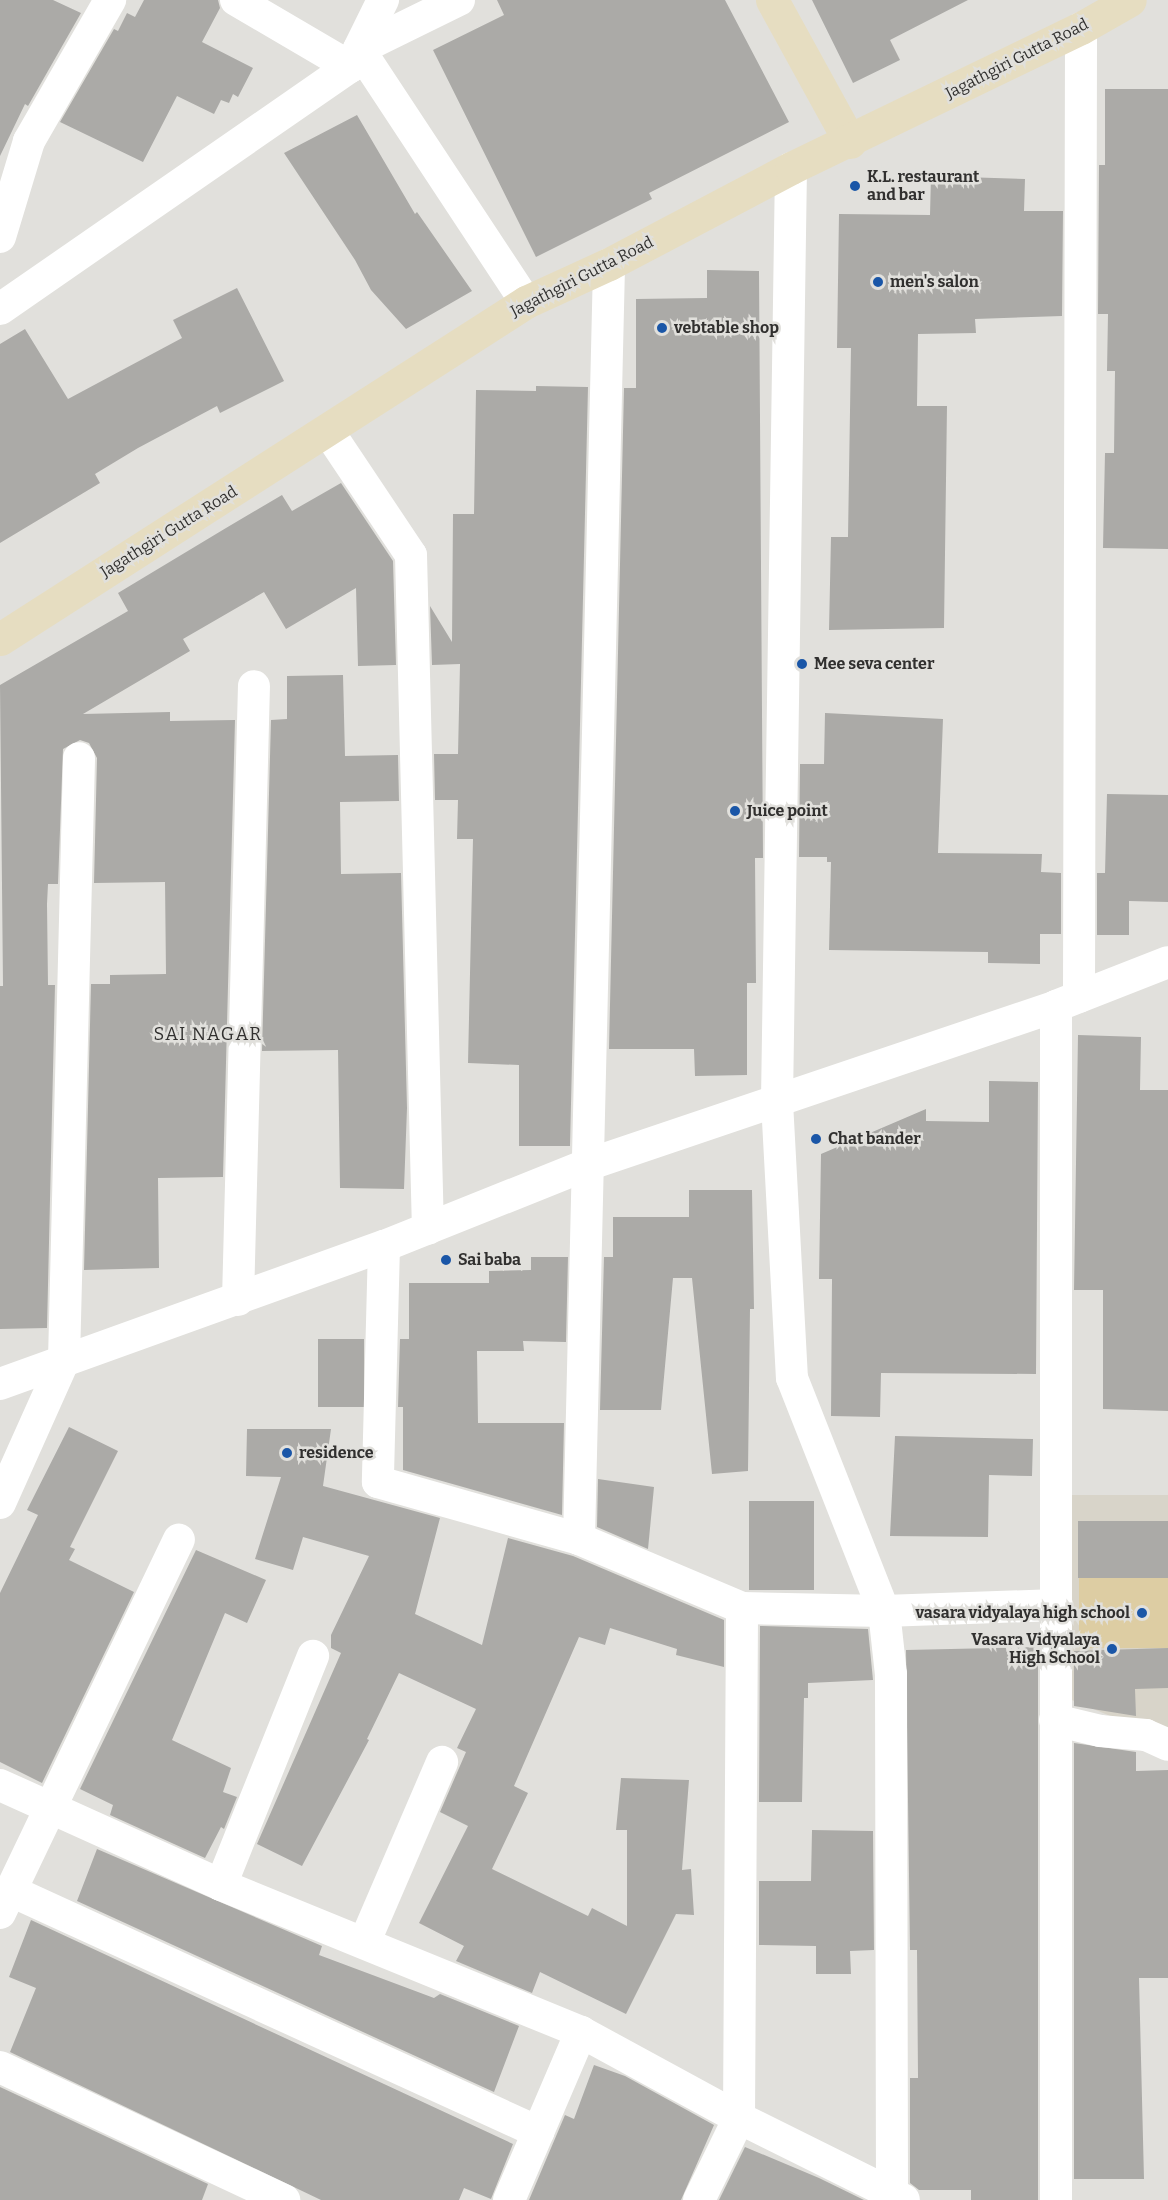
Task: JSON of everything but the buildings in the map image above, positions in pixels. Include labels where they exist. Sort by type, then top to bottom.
[{"type":"street","points":[[0,237],[29,141],[110,0]]},
{"type":"street","points":[[236,0],[355,58],[526,302]]},
{"type":"street","points":[[355,58],[383,0]]},
{"type":"street","points":[[0,309],[355,58],[459,0]]},
{"type":"street","points":[[772,0],[850,142]]},
{"type":"street","name":"Jagathgiri Gutta Road","points":[[0,639],[328,431],[526,302],[609,264],[790,168],[850,142],[1081,28],[1130,0]]},
{"type":"street","points":[[1056,2200],[1055,1720],[1081,28]]},
{"type":"street","points":[[0,1785],[221,1885],[365,1941],[581,2032],[739,2118],[897,2198],[891,1674],[884,1611],[792,1378],[777,1102],[790,168]]},
{"type":"street","points":[[579,1539],[609,264]]},
{"type":"street","points":[[328,431],[411,555],[428,1229]]},
{"type":"street","points":[[238,1300],[254,686]]},
{"type":"street","points":[[0,1503],[64,1359],[79,758]]},
{"type":"street","points":[[0,1384],[64,1359],[238,1300],[384,1246],[586,1165],[777,1102],[1067,1001],[1168,962]]},
{"type":"street","points":[[384,1246],[378,1482],[579,1539],[742,1608],[884,1611],[1057,1605]]},
{"type":"street","points":[[179,1540],[5,1902],[538,2132]]},
{"type":"street","points":[[699,2200],[739,2118],[742,1608]]},
{"type":"street","points":[[221,1885],[313,1656]]},
{"type":"street","points":[[1055,1720],[1146,1735],[1168,1745]]},
{"type":"street","points":[[365,1941],[442,1762]]},
{"type":"street","points":[[509,2200],[581,2032]]},
{"type":"street","points":[[0,2067],[284,2200]]},
{"type":"shaded area","name":"Vasara Vidyalaya High School","points":[[1057,1495],[1168,1495],[1168,1740],[1055,1693]]},
{"type":"shaded area","points":[[1079,1578],[1168,1578],[1168,1648],[1079,1648]]},
{"type":"place","name":"K.L. restaurant and bar","points":[[855,186]]},
{"type":"place","name":"men's salon","points":[[878,282]]},
{"type":"place","name":"vebtable shop","points":[[662,328]]},
{"type":"place","name":"Mee seva center","points":[[802,664]]},
{"type":"place","name":"Juice point","points":[[735,811]]},
{"type":"place","name":"Chat bander","points":[[816,1139]]},
{"type":"place","name":"Sai baba","points":[[446,1260]]},
{"type":"place","name":"residence","points":[[287,1453]]},
{"type":"place","name":"vasara vidyalaya high school","points":[[1142,1613]]},
{"type":"place","name":"Vasara Vidyalaya High School","points":[[1112,1649]]},
{"type":"district","name":"SAI NAGAR","points":[[208,1034]]}]
